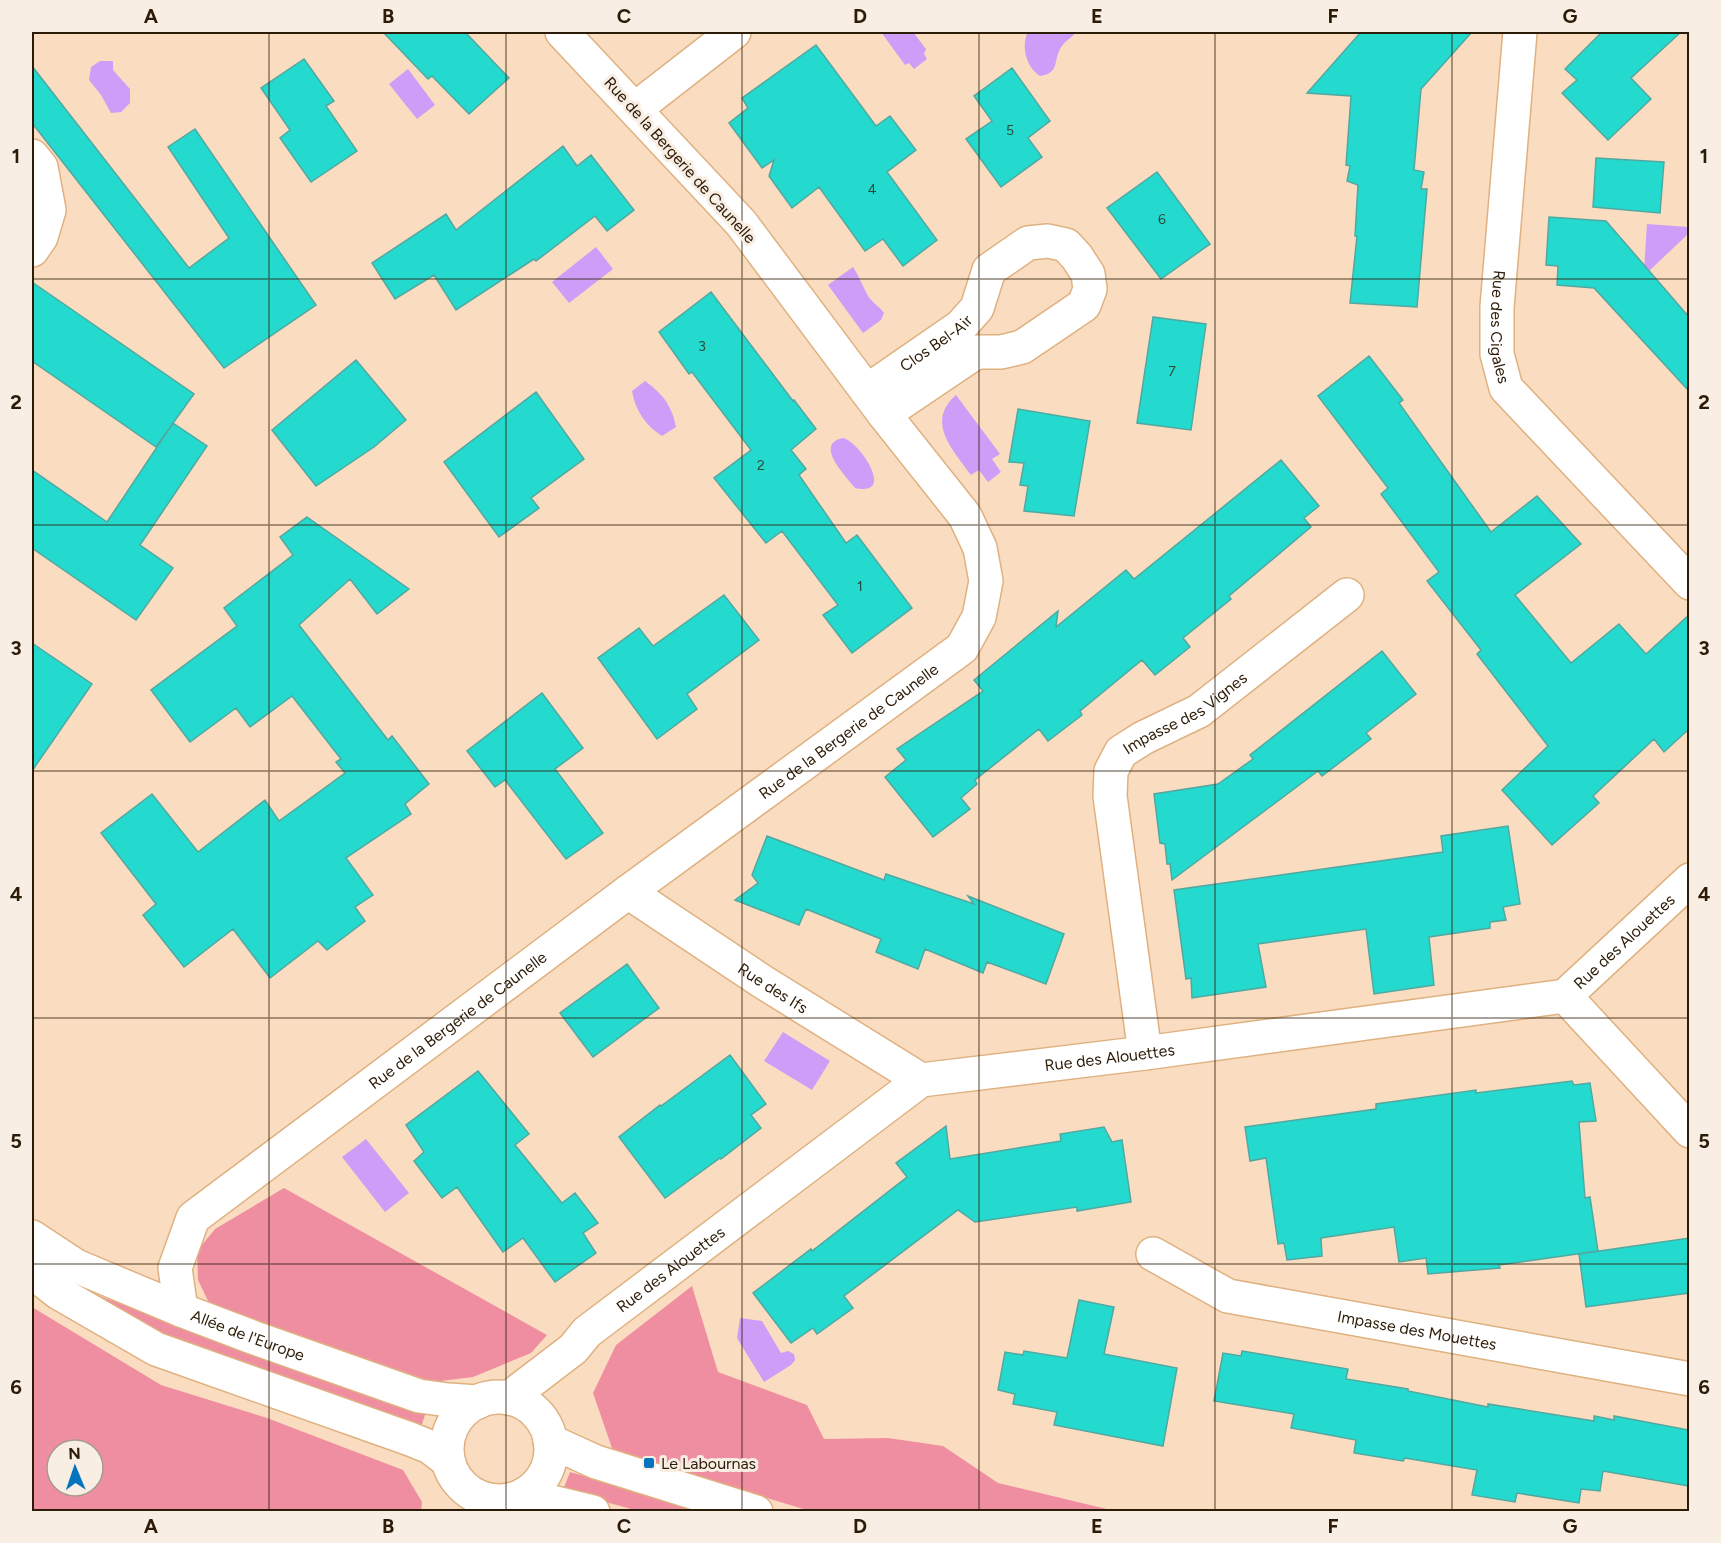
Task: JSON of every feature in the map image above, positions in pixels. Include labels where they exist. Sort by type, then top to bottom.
[{"type":"street","name":"Rue de la Bergerie de Caunelle","points":[[181,1310],[175,1268],[193,1218],[628,892],[962,648],[980,617],[986,581],[980,548],[965,516],[876,403],[741,223],[562,32]]},
{"type":"street","points":[[635,109],[734,32]]},
{"type":"street","name":"Rue des Cigales","points":[[1520,32],[1497,307],[1497,354],[1506,388],[1689,583]]},
{"type":"street","points":[[32,156],[41,167],[49,210],[41,237],[32,250]]},
{"type":"street","name":"Clos Bel-Air","points":[[1048,241],[1066,245],[1077,257],[1088,274],[1089,290],[1084,305],[1022,347],[1001,352],[976,352],[876,403],[962,326],[977,308],[989,270],[1028,243],[1048,241]]},
{"type":"street","name":"Impasse des Vignes","points":[[1145,1053],[1110,796],[1111,771],[1121,752],[1143,738],[1199,711],[1347,595]]},
{"type":"street","name":"Rue des Alouettes","points":[[518,1414],[587,1332],[921,1080],[1145,1053],[1565,996],[1689,880]]},
{"type":"street","name":"Rue des Ifs","points":[[628,892],[763,982],[921,1080]]},
{"type":"street","points":[[1565,996],[1689,1131]]},
{"type":"street","name":"Allée de l'Europe","points":[[32,1237],[76,1266],[181,1310],[419,1396],[518,1414],[604,1465],[756,1512]]},
{"type":"street","name":"Impasse des Mouettes","points":[[1153,1254],[1228,1296],[1689,1379]]},
{"type":"street","points":[[32,1272],[59,1293],[156,1349],[430,1447],[466,1489],[479,1497],[494,1501],[593,1512]]},
{"type":"street","points":[[458,1512],[447,1444],[452,1426],[462,1412],[518,1414],[550,1458],[545,1472],[535,1486],[512,1502]]},
{"type":"shaded area","points":[[881,32],[913,32],[926,49],[924,54],[927,59],[914,69],[909,63],[905,65]]},
{"type":"shaded area","points":[[1030,32],[1076,32],[1059,51],[1054,69],[1040,76],[1026,57],[1025,39]]},
{"type":"shaded area","points":[[100,61],[113,61],[113,70],[130,89],[130,103],[121,112],[111,113],[89,80],[91,67]]},
{"type":"shaded area","points":[[408,69],[435,105],[417,119],[389,84]]},
{"type":"shaded area","points":[[1647,224],[1688,227],[1689,229],[1686,236],[1649,271],[1644,270]]},
{"type":"shaded area","points":[[596,247],[613,269],[569,303],[552,282]]},
{"type":"shaded area","points":[[853,267],[868,297],[884,313],[881,320],[863,333],[828,285]]},
{"type":"shaded area","points":[[645,381],[666,401],[672,413],[676,427],[662,436],[642,417],[633,398],[632,391]]},
{"type":"shaded area","points":[[956,395],[1000,454],[992,459],[1001,472],[988,482],[979,470],[971,475],[945,436],[942,426],[943,415],[947,405]]},
{"type":"shaded area","points":[[843,438],[858,448],[871,468],[874,477],[873,484],[867,489],[855,488],[834,461],[831,447],[835,441]]},
{"type":"shaded area","points":[[783,1032],[830,1061],[812,1090],[764,1061]]},
{"type":"shaded area","points":[[366,1139],[409,1193],[385,1212],[342,1157]]},
{"type":"shaded area","points":[[284,1188],[547,1335],[531,1353],[473,1377],[433,1382],[210,1305],[198,1280],[197,1251],[215,1229]]},
{"type":"shaded area","points":[[70,1285],[426,1412],[421,1427],[166,1338]]},
{"type":"shaded area","points":[[692,1286],[718,1372],[807,1405],[824,1439],[888,1438],[943,1446],[998,1483],[1115,1511],[810,1511],[613,1451],[593,1393],[616,1345]]},
{"type":"shaded area","points":[[32,1307],[161,1385],[267,1418],[403,1470],[422,1502],[421,1511],[32,1511]]},
{"type":"shaded area","points":[[740,1318],[762,1321],[781,1353],[788,1351],[794,1354],[795,1360],[791,1365],[764,1382],[737,1338]]},
{"type":"shaded area","points":[[570,1472],[707,1511],[638,1511],[563,1490]]},
{"type":"building","points":[[383,32],[465,32],[509,78],[469,114],[432,76],[428,79]]},
{"type":"building","points":[[1361,32],[1472,32],[1421,89],[1414,170],[1424,172],[1421,189],[1427,189],[1417,307],[1350,303],[1357,236],[1355,236],[1358,185],[1347,181],[1350,166],[1346,165],[1351,96],[1307,93]]},
{"type":"building","points":[[1602,32],[1681,32],[1631,78],[1651,99],[1608,140],[1562,93],[1577,80],[1565,69]]},
{"type":"building","points":[[816,45],[876,126],[890,116],[916,150],[887,172],[937,240],[903,266],[883,239],[865,251],[819,187],[792,208],[769,176],[774,160],[762,168],[729,123],[748,108],[742,98]]},
{"type":"building","points":[[304,59],[334,101],[326,106],[357,151],[311,182],[280,138],[290,130],[261,88]]},
{"type":"building","points":[[32,66],[189,268],[229,238],[168,147],[195,129],[316,305],[224,368],[32,123]]},
{"type":"building","points":[[1012,68],[1050,121],[1028,138],[1042,157],[1001,187],[966,139],[992,121],[974,96]]},
{"type":"building","points":[[563,146],[577,166],[591,155],[634,210],[607,231],[595,216],[536,261],[534,259],[456,310],[434,275],[395,299],[372,263],[446,214],[456,230]]},
{"type":"building","points":[[1596,158],[1664,162],[1660,213],[1593,207]]},
{"type":"building","points":[[1157,172],[1210,244],[1161,279],[1107,208]]},
{"type":"building","points":[[1549,217],[1606,221],[1689,317],[1689,391],[1594,288],[1557,285],[1558,266],[1546,265]]},
{"type":"building","points":[[32,282],[194,394],[156,447],[32,361]]},
{"type":"building","points":[[711,292],[816,429],[791,450],[806,469],[799,475],[846,543],[857,535],[912,608],[852,653],[823,615],[838,605],[782,531],[766,543],[714,478],[751,450],[692,372],[689,374],[659,332]]},
{"type":"building","points":[[1153,317],[1206,324],[1191,430],[1137,423]]},
{"type":"building","points":[[1369,356],[1403,400],[1399,403],[1491,532],[1537,496],[1581,544],[1515,595],[1571,663],[1619,624],[1646,654],[1689,615],[1689,729],[1664,752],[1654,739],[1593,796],[1599,803],[1552,845],[1502,790],[1548,746],[1477,654],[1481,650],[1427,581],[1439,572],[1381,494],[1388,488],[1318,396]]},
{"type":"building","points":[[356,360],[406,420],[374,447],[316,486],[272,430]]},
{"type":"building","points":[[536,392],[584,459],[531,498],[539,508],[499,537],[444,462]]},
{"type":"building","points":[[1018,409],[1090,421],[1074,516],[1024,511],[1028,486],[1020,485],[1024,463],[1009,462]]},
{"type":"building","points":[[173,423],[207,446],[140,545],[173,568],[136,620],[32,548],[32,470],[107,522]]},
{"type":"building","points":[[1281,460],[1319,506],[1304,518],[1311,527],[1229,596],[1231,599],[1183,638],[1190,647],[1155,675],[1142,660],[1080,711],[1082,715],[1048,741],[1039,729],[975,780],[977,784],[961,798],[970,809],[933,837],[885,777],[906,760],[897,749],[983,691],[974,680],[1058,611],[1056,627],[1126,570],[1134,579]]},
{"type":"building","points":[[307,517],[409,589],[377,614],[350,579],[299,625],[388,740],[392,736],[429,784],[405,804],[411,814],[346,858],[373,895],[355,907],[365,921],[327,950],[318,941],[270,978],[233,929],[184,967],[143,915],[156,904],[101,833],[152,794],[198,852],[265,800],[279,821],[345,773],[336,762],[341,759],[292,696],[250,727],[236,708],[190,742],[151,690],[237,626],[224,608],[293,555],[280,537]]},
{"type":"building","points":[[724,595],[759,640],[687,694],[697,709],[657,739],[598,658],[639,628],[653,646]]},
{"type":"building","points":[[32,643],[92,684],[32,771]]},
{"type":"building","points":[[1382,651],[1416,694],[1366,733],[1371,739],[1322,776],[1318,771],[1172,880],[1170,864],[1167,864],[1165,844],[1160,843],[1154,794],[1218,784],[1253,759],[1250,755]]},
{"type":"building","points":[[542,693],[583,748],[555,769],[603,833],[566,859],[505,780],[495,787],[467,751]]},
{"type":"building","points":[[1508,826],[1520,904],[1503,907],[1506,920],[1490,922],[1490,928],[1429,937],[1434,985],[1374,994],[1366,929],[1258,944],[1266,987],[1192,998],[1191,978],[1186,979],[1174,890],[1443,852],[1441,836]]},
{"type":"building","points":[[767,836],[884,880],[886,874],[974,904],[968,896],[1064,934],[1046,984],[987,962],[983,973],[925,949],[918,969],[876,952],[881,939],[806,909],[799,925],[735,900],[758,883],[752,875]]},
{"type":"building","points":[[627,964],[659,1008],[593,1057],[560,1013]]},
{"type":"building","points":[[730,1055],[766,1104],[751,1115],[761,1128],[665,1198],[619,1137]]},
{"type":"building","points":[[478,1071],[529,1134],[515,1145],[562,1203],[575,1193],[598,1223],[583,1233],[596,1253],[555,1282],[523,1238],[503,1252],[457,1187],[442,1198],[414,1161],[424,1152],[406,1125]]},
{"type":"building","points":[[1572,1081],[1574,1085],[1590,1083],[1596,1121],[1579,1122],[1585,1198],[1590,1197],[1598,1251],[1499,1265],[1500,1268],[1428,1274],[1426,1258],[1399,1262],[1394,1227],[1321,1238],[1322,1256],[1287,1260],[1284,1243],[1278,1244],[1266,1158],[1250,1161],[1245,1127],[1376,1109],[1376,1104],[1476,1090],[1476,1093]]},
{"type":"building","points":[[946,1126],[950,1159],[1061,1141],[1060,1134],[1104,1127],[1112,1142],[1122,1140],[1131,1202],[1077,1211],[1077,1207],[975,1222],[958,1210],[844,1296],[853,1308],[817,1334],[813,1328],[791,1343],[753,1293],[811,1249],[812,1251],[907,1177],[896,1163]]},
{"type":"building","points":[[1689,1238],[1689,1293],[1586,1307],[1579,1254]]},
{"type":"building","points":[[1079,1300],[1114,1307],[1104,1354],[1177,1368],[1163,1446],[1054,1425],[1057,1412],[1013,1404],[1015,1394],[998,1390],[1005,1352],[1023,1355],[1024,1351],[1067,1358]]},
{"type":"building","points":[[1242,1351],[1348,1369],[1346,1379],[1408,1389],[1408,1391],[1488,1407],[1488,1404],[1594,1421],[1594,1416],[1614,1420],[1614,1416],[1689,1430],[1689,1486],[1603,1471],[1600,1491],[1581,1489],[1579,1503],[1517,1493],[1515,1502],[1472,1495],[1477,1470],[1405,1458],[1403,1461],[1354,1453],[1356,1440],[1291,1428],[1294,1414],[1214,1401],[1223,1353],[1241,1356]]},
{"type":"place","name":"Le Labournas","points":[[649,1463]]}]
